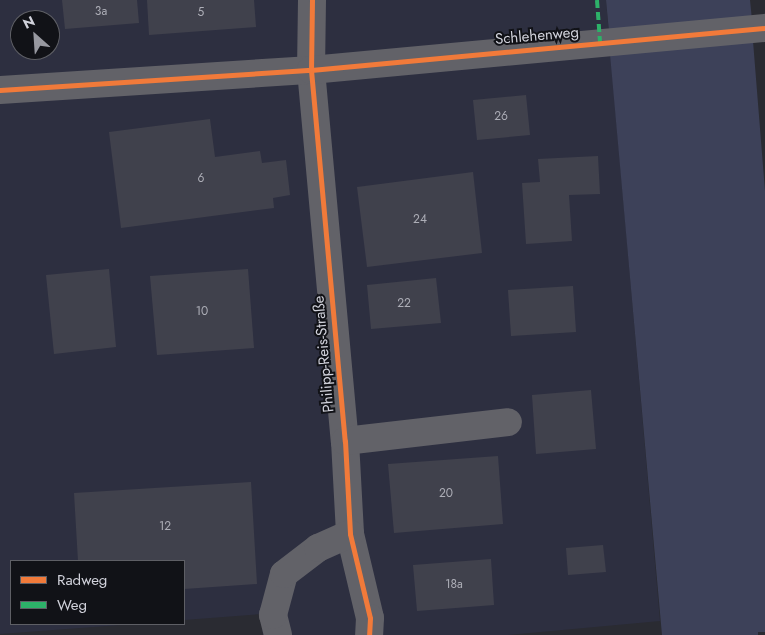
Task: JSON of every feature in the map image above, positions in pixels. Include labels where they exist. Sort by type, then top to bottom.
[{"type":"street","name":"Philipp-Reis-Straße","points":[[312,0],[311,70],[344,440],[350,534],[370,618],[369,635]]},
{"type":"street","name":"Schlehenweg","points":[[311,70],[765,28]]},
{"type":"street","points":[[0,90],[311,70]]},
{"type":"street","points":[[344,440],[508,422]]},
{"type":"street","points":[[278,635],[273,615],[284,574],[318,548],[350,534]]},
{"type":"shaded area","points":[[0,0],[606,0],[660,621],[508,635],[263,635],[261,614],[185,620],[185,560],[10,560],[10,625],[120,625],[0,634]]},
{"type":"shaded area","points":[[606,0],[750,0],[752,20],[609,32]]},
{"type":"shaded area","points":[[753,41],[765,191],[765,632],[758,632],[758,635],[662,635],[610,54]]},
{"type":"building","points":[[62,0],[137,0],[139,23],[65,29]]},
{"type":"building","points":[[147,0],[254,0],[256,27],[149,35]]},
{"type":"building","points":[[526,95],[530,135],[477,140],[473,100]]},
{"type":"building","points":[[210,119],[215,157],[260,151],[262,163],[286,160],[290,195],[273,198],[274,208],[121,228],[109,132]]},
{"type":"building","points":[[598,156],[600,194],[569,195],[572,241],[526,244],[522,183],[540,182],[538,159]]},
{"type":"building","points":[[473,172],[482,253],[367,267],[357,187]]},
{"type":"building","points":[[109,269],[116,347],[54,354],[46,275]]},
{"type":"building","points":[[248,269],[254,348],[157,355],[150,276]]},
{"type":"building","points":[[436,278],[441,323],[371,329],[367,285]]},
{"type":"building","points":[[573,286],[576,332],[511,336],[508,290]]},
{"type":"building","points":[[591,390],[596,449],[536,454],[532,395]]},
{"type":"building","points":[[498,456],[503,524],[394,533],[388,464]]},
{"type":"building","points":[[251,482],[257,584],[185,589],[185,560],[78,560],[74,493]]},
{"type":"building","points":[[603,545],[606,572],[568,575],[566,548]]},
{"type":"building","points":[[491,559],[494,605],[417,611],[413,565]]},
{"type":"marked path","points":[[597,0],[600,42]]},
{"type":"cycle path","points":[[312,0],[311,70],[345,441],[350,534],[370,618],[369,635]]},
{"type":"cycle path","points":[[0,90],[311,70],[765,28]]}]
